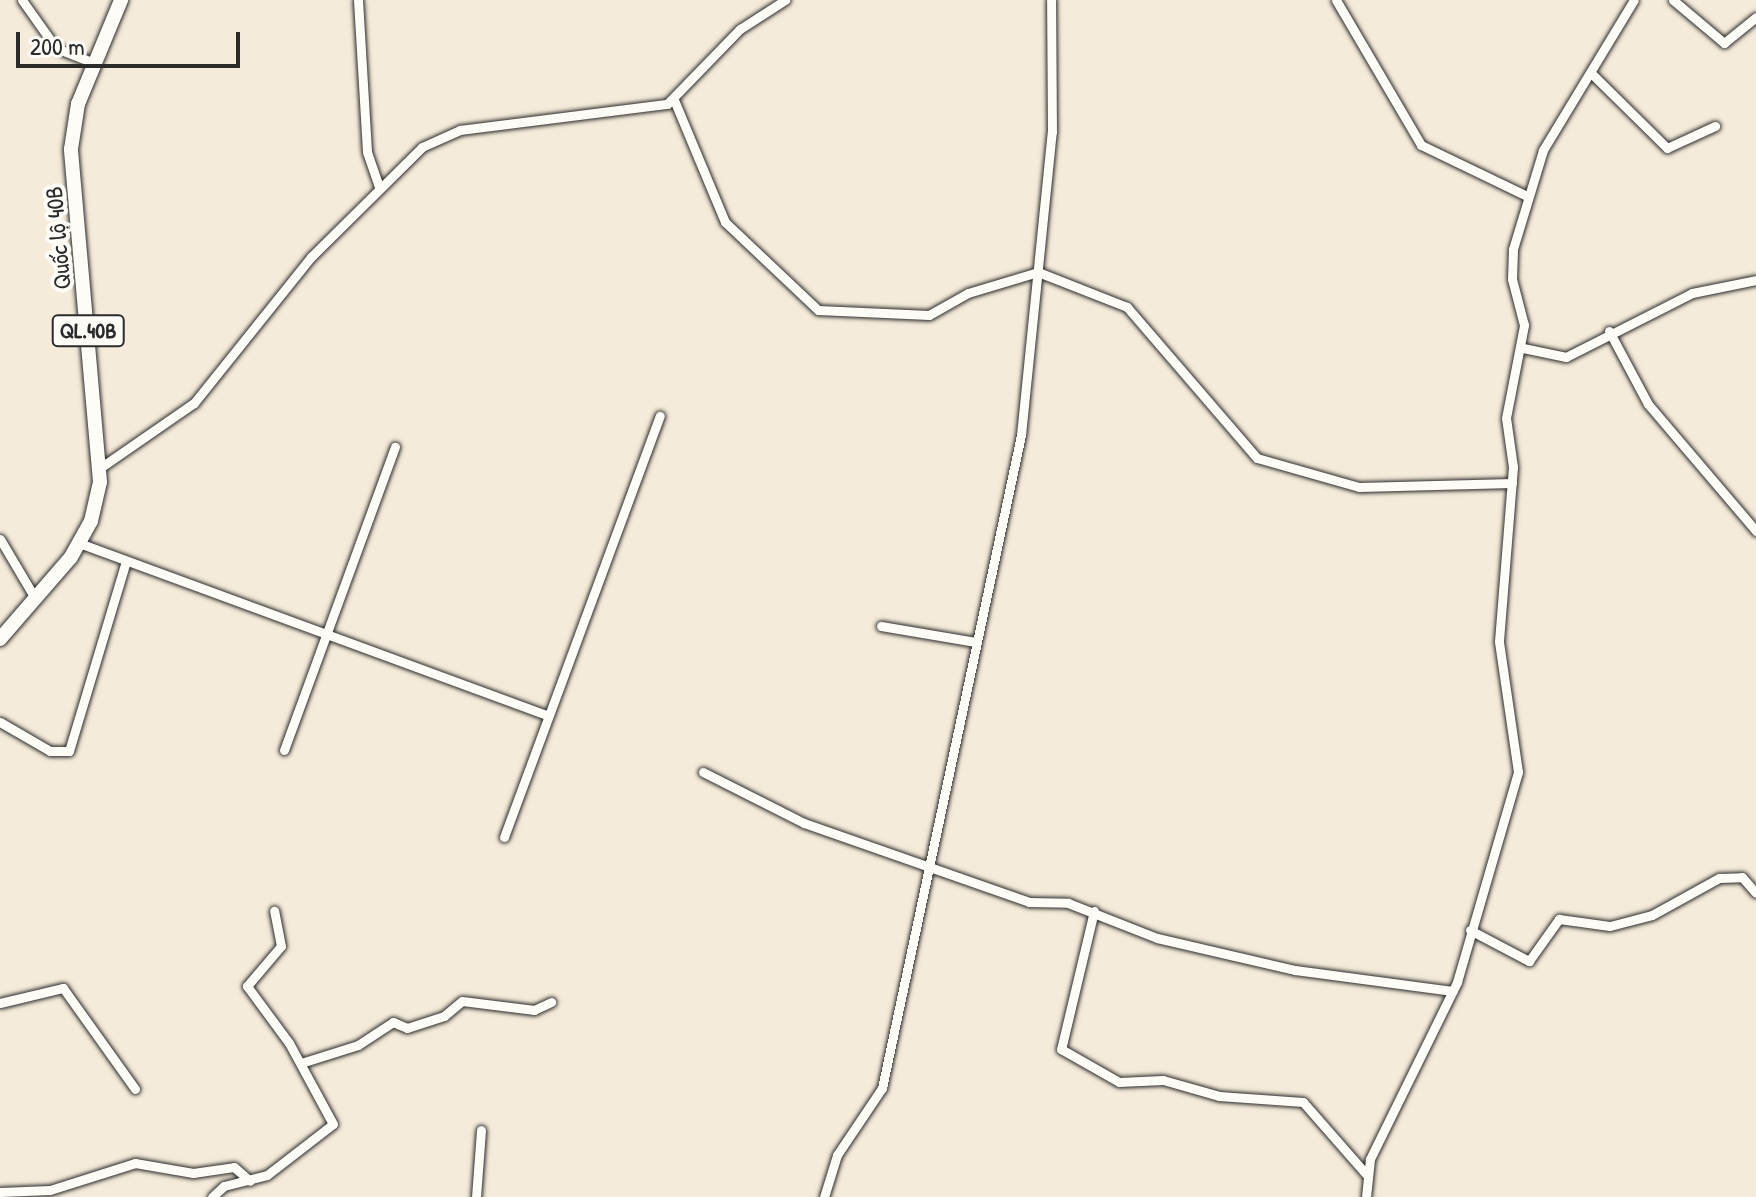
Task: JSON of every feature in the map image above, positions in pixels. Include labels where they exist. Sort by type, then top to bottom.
[{"type":"highway","name":"Quốc lộ 40B","points":[[0,639],[79,543],[91,521],[100,468],[71,149],[94,63],[121,0]]},
{"type":"street","points":[[22,0],[56,48],[94,63]]},
{"type":"street","points":[[358,0],[367,152],[379,186]]},
{"type":"street","points":[[100,468],[194,403],[379,186],[449,133],[635,112],[674,100],[740,29],[785,0]]},
{"type":"street","points":[[824,1197],[837,1155],[882,1088],[1021,435],[1052,132],[1051,0]]},
{"type":"street","points":[[1336,0],[1421,145],[1527,196]]},
{"type":"street","points":[[1353,1197],[1364,1194],[1366,1174],[1453,991],[1518,772],[1499,641],[1512,483],[1506,418],[1523,348],[1524,311],[1511,261],[1527,196],[1543,150],[1634,0]]},
{"type":"street","points":[[1673,0],[1724,43],[1756,17]]},
{"type":"street","points":[[1591,73],[1667,148],[1715,126]]},
{"type":"street","points":[[674,100],[725,222],[818,310],[929,315],[968,293],[1038,272],[1127,307],[1257,458],[1359,487],[1512,483]]},
{"type":"street","points":[[1523,348],[1566,357],[1609,331],[1708,287],[1756,280]]},
{"type":"street","points":[[1609,331],[1648,404],[1756,531]]},
{"type":"street","points":[[504,837],[660,416]]},
{"type":"street","points":[[284,750],[395,447]]},
{"type":"street","points":[[0,539],[35,598]]},
{"type":"street","points":[[79,543],[548,716]]},
{"type":"street","points":[[0,722],[50,751],[69,751],[126,561]]},
{"type":"street","points":[[881,626],[976,642]]},
{"type":"street","points":[[703,772],[804,823],[1029,902],[1094,911],[1148,935],[1261,963],[1453,991]]},
{"type":"street","points":[[1470,930],[1529,961],[1559,919],[1610,926],[1652,915],[1719,878],[1742,877],[1756,893]]},
{"type":"street","points":[[212,1197],[224,1186],[250,1181],[333,1124],[301,1063],[246,983],[281,946],[274,911]]},
{"type":"street","points":[[1094,911],[1061,1049],[1119,1082],[1163,1080],[1219,1096],[1303,1102],[1366,1174]]},
{"type":"street","points":[[0,1003],[63,988],[135,1089]]},
{"type":"street","points":[[301,1063],[358,1045],[393,1022],[407,1028],[444,1016],[462,1001],[534,1010],[551,1002]]},
{"type":"street","points":[[476,1197],[481,1130]]},
{"type":"street","points":[[0,1192],[50,1190],[135,1163],[193,1173],[234,1167],[250,1181]]}]
